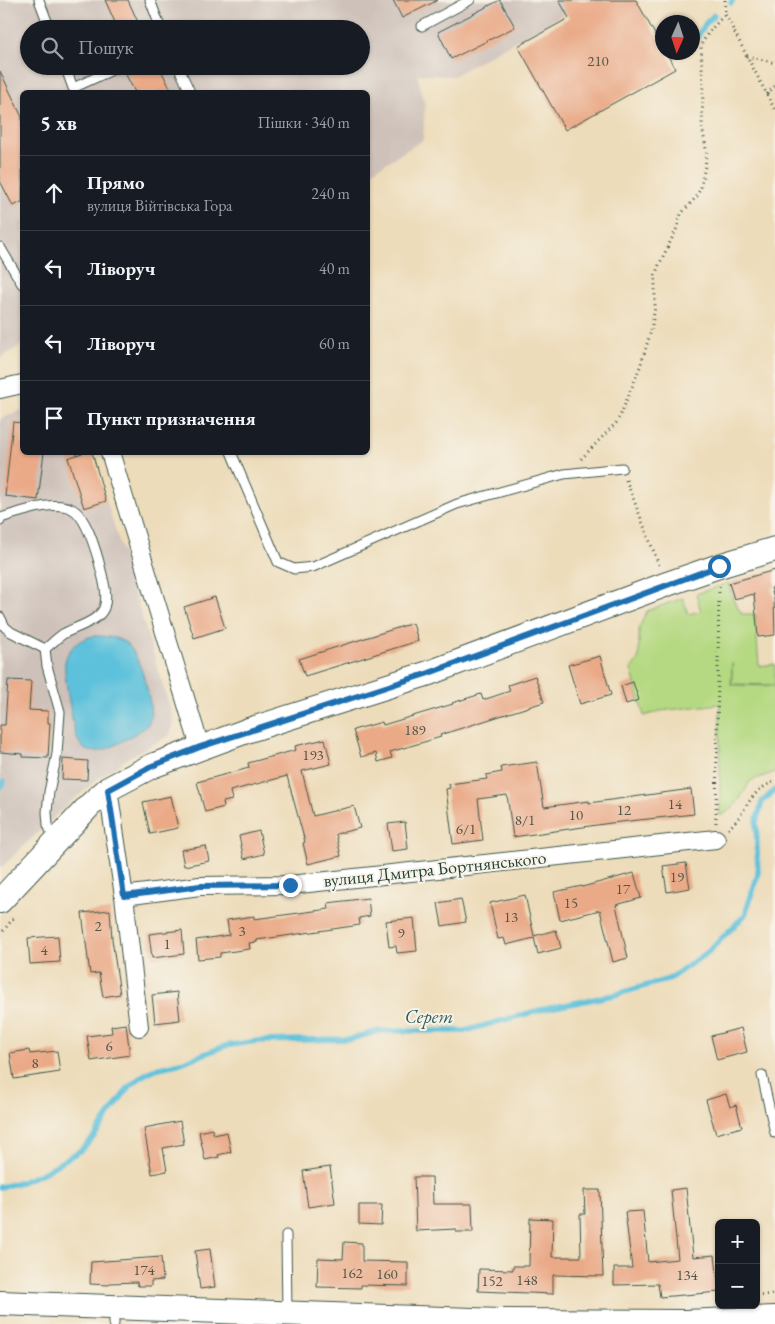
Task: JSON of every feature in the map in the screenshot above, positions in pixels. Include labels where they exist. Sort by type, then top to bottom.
[{"type":"street","points":[[0,389],[20,384]]},
{"type":"street","points":[[111,455],[200,747]]},
{"type":"street","points":[[10,905],[55,841],[90,805],[108,790],[152,766],[200,747],[429,673],[667,584],[775,549]]},
{"type":"street","points":[[108,790],[124,896],[139,1027]]},
{"type":"street","name":"вулиця Дмитра Бортнянського","points":[[124,896],[200,886],[290,885],[716,838]]},
{"type":"street","points":[[0,1303],[114,1316],[287,1314],[500,1323],[704,1323],[775,1318]]},
{"type":"lane","points":[[39,0],[47,20]]},
{"type":"lane","points":[[150,0],[158,20]]},
{"type":"lane","points":[[422,26],[470,0]]},
{"type":"lane","points":[[68,75],[73,88],[101,75]]},
{"type":"lane","points":[[182,75],[189,90]]},
{"type":"lane","points":[[0,247],[20,281]]},
{"type":"lane","points":[[232,455],[278,562],[294,569],[313,567],[457,504],[564,474],[622,468]]},
{"type":"lane","points":[[0,521],[0,518],[34,509],[61,506],[73,509],[86,526],[95,544],[105,591],[104,607],[99,616],[64,633],[45,649]]},
{"type":"lane","points":[[0,617],[5,627],[11,632],[45,649]]},
{"type":"lane","points":[[45,649],[47,666],[60,712],[57,754],[47,812],[48,825],[55,841]]},
{"type":"lane","points":[[762,1075],[775,1133]]},
{"type":"lane","points":[[286,1235],[287,1314]]},
{"type":"path","points":[[725,0],[725,14],[775,110]]},
{"type":"path","points":[[564,474],[594,447],[616,423],[626,404],[640,367],[654,318],[655,276],[677,228],[681,214],[697,196],[704,174],[707,155],[702,126],[701,44],[725,14]]},
{"type":"path","points":[[746,56],[775,62]]},
{"type":"path","points":[[767,94],[775,86]]},
{"type":"path","points":[[622,468],[667,584]]},
{"type":"path","points":[[716,806],[719,566]]},
{"type":"path","points":[[716,838],[734,824],[756,791],[775,780]]},
{"type":"path","points":[[0,935],[10,905]]},
{"type":"path","points":[[760,1296],[775,1294]]},
{"type":"shaded area","points":[[0,0],[589,0],[453,76],[417,74],[425,106],[423,140],[370,173],[370,90],[20,90],[20,346],[0,358]]},
{"type":"shaded area","points":[[20,410],[20,455],[93,455],[173,721],[169,736],[134,754],[100,777],[56,815],[0,869],[0,419]]},
{"type":"green space","points":[[728,583],[733,600],[742,614],[755,614],[759,666],[775,664],[775,685],[732,684],[732,663],[731,685],[775,686],[775,772],[750,781],[734,806],[720,816],[720,704],[660,711],[644,716],[631,669],[639,658],[639,628],[647,611],[683,598],[688,614],[701,611],[696,594]]},
{"type":"water","points":[[94,636],[116,638],[132,649],[141,668],[148,691],[151,712],[148,724],[144,728],[116,745],[95,752],[85,749],[77,738],[65,676],[65,662],[69,652],[75,644]]},
{"type":"building","points":[[105,0],[128,0],[137,20],[114,20]]},
{"type":"building","points":[[393,0],[438,0],[402,18]]},
{"type":"building","points":[[500,0],[515,27],[451,59],[438,32]]},
{"type":"building","points":[[559,0],[636,0],[655,34],[655,60],[670,60],[675,69],[565,130],[518,46],[569,18]]},
{"type":"building","points":[[0,71],[20,113],[20,203],[13,206],[0,181]]},
{"type":"building","points":[[126,75],[164,75],[171,90],[134,90]]},
{"type":"building","points":[[13,422],[20,423],[20,455],[44,455],[38,500],[5,496]]},
{"type":"building","points":[[76,455],[93,455],[106,501],[84,508],[68,458]]},
{"type":"building","points":[[775,570],[775,587],[771,588],[774,598],[775,635],[758,637],[754,594],[734,599],[729,583]]},
{"type":"building","points":[[215,597],[225,628],[194,638],[184,607]]},
{"type":"building","points":[[413,623],[418,641],[305,676],[299,659]]},
{"type":"building","points":[[600,656],[611,695],[580,704],[568,665]]},
{"type":"building","points":[[535,676],[544,702],[390,752],[392,758],[378,762],[376,753],[361,757],[353,730],[382,722],[383,725],[481,694],[483,700],[510,691],[508,685]]},
{"type":"building","points":[[8,680],[31,681],[29,710],[48,711],[48,723],[50,723],[48,758],[23,757],[23,754],[0,752],[0,725],[5,725]]},
{"type":"building","points":[[633,682],[639,700],[626,704],[621,686]]},
{"type":"building","points":[[325,739],[331,764],[302,771],[313,816],[354,806],[360,828],[336,834],[341,856],[308,864],[303,843],[305,842],[287,776],[230,791],[232,800],[223,802],[224,807],[205,812],[197,782],[249,768],[248,763],[296,750],[295,746]]},
{"type":"building","points":[[63,759],[88,761],[87,780],[62,779]]},
{"type":"building","points":[[537,762],[544,807],[691,789],[694,814],[611,823],[513,837],[507,795],[478,799],[483,840],[453,844],[446,789],[450,788],[449,784],[487,779],[486,775],[502,772],[501,767]]},
{"type":"building","points":[[171,796],[178,828],[150,834],[143,802]]},
{"type":"building","points":[[405,822],[408,849],[392,851],[388,824]]},
{"type":"building","points":[[259,831],[264,854],[244,859],[239,836]]},
{"type":"building","points":[[206,846],[209,861],[184,866],[181,850]]},
{"type":"building","points":[[686,863],[690,888],[667,892],[663,866]]},
{"type":"building","points":[[634,873],[641,898],[616,905],[628,958],[613,962],[600,910],[560,920],[554,892],[582,887]]},
{"type":"building","points":[[525,895],[534,936],[556,930],[561,948],[538,954],[534,938],[506,945],[504,938],[498,939],[490,903]]},
{"type":"building","points":[[368,898],[370,916],[359,918],[360,925],[257,940],[257,942],[249,943],[250,949],[220,953],[220,957],[198,959],[196,940],[229,935],[227,920],[254,916],[254,919],[329,909],[328,903]]},
{"type":"building","points":[[461,899],[466,922],[442,926],[438,903]]},
{"type":"building","points":[[110,910],[120,994],[103,997],[99,973],[90,974],[82,913]]},
{"type":"building","points":[[414,918],[417,951],[397,953],[396,946],[389,947],[386,921]]},
{"type":"building","points":[[182,930],[184,954],[152,958],[149,934]]},
{"type":"building","points":[[58,936],[60,962],[30,964],[28,938]]},
{"type":"building","points":[[177,992],[180,1020],[155,1023],[152,995]]},
{"type":"building","points":[[126,1024],[130,1055],[91,1061],[87,1036],[112,1033],[111,1026]]},
{"type":"building","points":[[741,1028],[747,1052],[717,1060],[711,1036]]},
{"type":"building","points":[[29,1050],[30,1054],[57,1051],[60,1072],[14,1079],[10,1053]]},
{"type":"building","points":[[726,1094],[730,1107],[736,1105],[742,1127],[716,1134],[706,1100]]},
{"type":"building","points":[[180,1121],[184,1144],[163,1148],[167,1171],[152,1174],[144,1128]]},
{"type":"building","points":[[212,1129],[214,1135],[227,1132],[231,1152],[205,1160],[199,1132]]},
{"type":"building","points":[[330,1167],[335,1203],[308,1207],[303,1171]]},
{"type":"building","points":[[414,1177],[432,1177],[433,1204],[472,1204],[473,1232],[456,1232],[456,1229],[416,1231]]},
{"type":"building","points":[[686,1188],[693,1257],[715,1255],[715,1292],[660,1297],[658,1284],[614,1285],[614,1268],[632,1268],[625,1212],[643,1211],[648,1262],[678,1259],[671,1190]]},
{"type":"building","points":[[584,1190],[600,1190],[603,1276],[553,1275],[553,1294],[478,1291],[479,1269],[513,1270],[513,1266],[529,1266],[530,1218],[553,1219],[552,1257],[581,1257],[580,1214],[585,1214]]},
{"type":"building","points":[[359,1205],[382,1205],[381,1225],[359,1224]]},
{"type":"building","points":[[344,1242],[362,1243],[362,1261],[408,1262],[408,1286],[361,1285],[361,1288],[317,1287],[318,1258],[343,1259]]},
{"type":"building","points":[[210,1249],[215,1287],[200,1289],[195,1251]]},
{"type":"building","points":[[161,1257],[163,1280],[151,1281],[151,1286],[138,1286],[137,1282],[110,1283],[109,1285],[90,1284],[91,1262]]},
{"type":"waterway","points":[[700,33],[714,15]]},
{"type":"waterway","points":[[0,787],[4,782]]},
{"type":"waterway","name":"Серет","points":[[0,1187],[21,1182],[43,1173],[81,1150],[92,1139],[128,1088],[142,1076],[155,1069],[181,1063],[225,1046],[257,1041],[351,1039],[379,1031],[465,1031],[540,1010],[614,995],[669,979],[708,952],[745,915],[758,874],[756,822],[762,802],[775,790]]},
{"type":"route","points":[[290,885],[200,886],[124,896],[108,790],[152,766],[200,747],[429,673],[719,566]]}]
